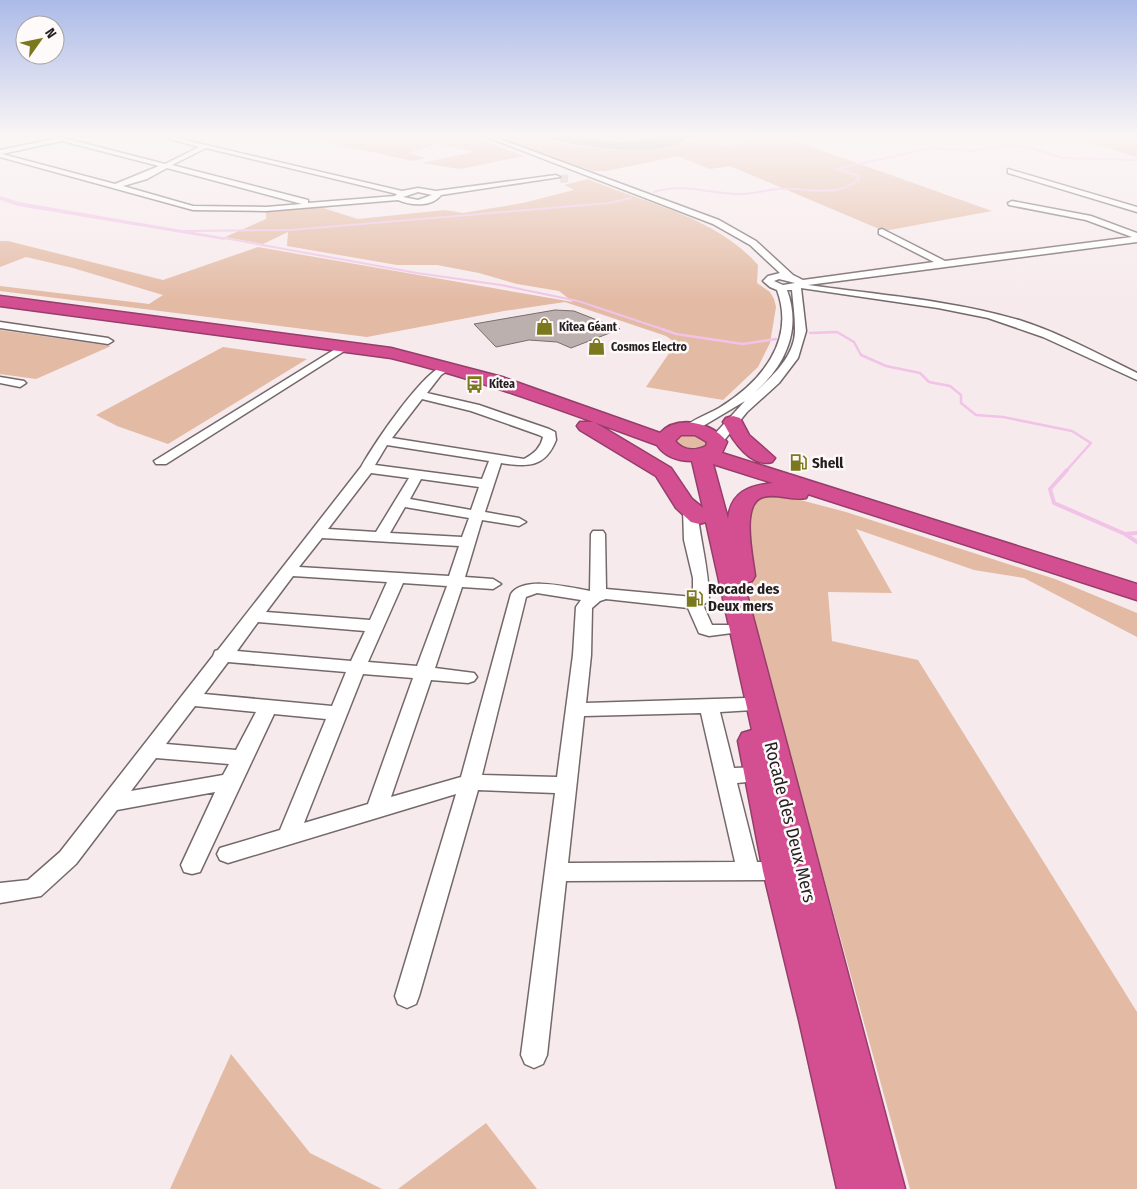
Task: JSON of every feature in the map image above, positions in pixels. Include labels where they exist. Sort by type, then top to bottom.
[{"type":"highway","points":[[0,299],[376,344],[443,358],[692,439],[855,501],[1137,592]]},
{"type":"highway","points":[[0,299],[391,353],[447,367],[536,395],[765,458],[1137,581]]},
{"type":"highway","points":[[536,395],[652,463],[672,480],[695,513]]},
{"type":"highway","points":[[733,422],[741,438],[765,458]]},
{"type":"highway","name":"Rocade des Deux Mers","points":[[692,439],[695,513],[713,559],[731,616],[746,705],[780,871],[819,1020],[859,1189]]},
{"type":"highway","name":"Rocade des Deux Mers","points":[[692,439],[731,616],[883,1189]]},
{"type":"highway","points":[[731,616],[743,575],[738,512],[743,499],[757,492],[776,490],[828,499],[855,501]]},
{"type":"street","points":[[130,191],[176,204],[204,208],[246,210],[316,205],[400,195]]},
{"type":"street","points":[[264,191],[316,205]]},
{"type":"street","points":[[386,191],[400,195],[411,201],[424,201],[436,197],[436,193],[447,191]]},
{"type":"street","points":[[629,191],[721,229],[758,255],[778,282],[788,320],[788,335],[770,370],[750,391],[692,439]]},
{"type":"street","points":[[635,191],[722,224],[753,243],[795,282],[963,310],[1014,322],[1047,334],[1137,377]]},
{"type":"street","points":[[1077,191],[1137,210]]},
{"type":"street","points":[[1012,202],[1088,218],[1136,238]]},
{"type":"street","points":[[882,232],[941,262]]},
{"type":"street","points":[[778,282],[815,280],[941,262],[1136,238]]},
{"type":"street","points":[[692,439],[733,422],[743,410],[775,382],[792,358],[801,331],[795,282]]},
{"type":"street","points":[[0,326],[108,341]]},
{"type":"street","points":[[161,461],[345,346]]},
{"type":"street","points":[[0,893],[33,889],[68,858],[108,803],[367,468],[382,441],[437,373],[447,367]]},
{"type":"street","points":[[0,380],[20,383]]},
{"type":"street","points":[[382,441],[496,459],[530,462],[540,455],[550,439],[550,435],[483,410],[419,395]]},
{"type":"street","points":[[376,810],[456,582],[458,570],[496,459]]},
{"type":"street","points":[[367,468],[488,484]]},
{"type":"street","points":[[380,537],[416,474]]},
{"type":"street","points":[[399,502],[519,522]]},
{"type":"street","points":[[408,996],[470,782],[519,594],[536,588],[596,596],[624,596],[694,603],[701,600],[702,590],[692,540],[695,513]]},
{"type":"street","points":[[318,533],[469,542]]},
{"type":"street","points":[[596,596],[598,534]]},
{"type":"street","points":[[286,572],[493,584]]},
{"type":"street","points":[[288,836],[357,667],[397,578]]},
{"type":"street","points":[[534,1055],[582,655],[583,615],[588,601],[596,596]]},
{"type":"street","points":[[694,603],[705,629],[709,631],[731,616]]},
{"type":"street","points":[[252,616],[376,626]]},
{"type":"street","points":[[221,656],[468,677]]},
{"type":"street","points":[[188,699],[338,713]]},
{"type":"street","points":[[575,710],[746,705]]},
{"type":"street","points":[[709,706],[748,872]]},
{"type":"street","points":[[192,865],[230,782],[268,707]]},
{"type":"street","points":[[149,750],[242,758]]},
{"type":"street","points":[[725,776],[760,775]]},
{"type":"street","points":[[108,803],[230,782]]},
{"type":"street","points":[[228,854],[470,782],[566,785]]},
{"type":"street","points":[[556,872],[780,871]]},
{"type":"shaded area","points":[[568,191],[620,191],[679,213],[721,234],[741,248],[758,265],[757,283],[770,292],[774,299],[776,307],[770,343],[758,367],[723,400],[646,387],[676,343],[666,336],[565,302],[504,311],[367,337],[0,291],[0,286],[149,304],[163,295],[73,268],[26,257],[0,267],[0,241],[8,241],[163,280],[258,247],[573,302],[559,291],[517,284],[479,273],[437,265],[397,265],[287,246],[288,232],[263,244],[225,237],[266,219],[266,211],[320,207],[358,219],[445,210],[463,213],[523,203]]},
{"type":"shaded area","points":[[790,191],[937,191],[992,211],[884,231]]},
{"type":"shaded area","points":[[0,330],[111,346],[36,379],[0,374]]},
{"type":"shaded area","points":[[223,347],[307,359],[168,444],[117,426],[96,415]]},
{"type":"shaded area","points":[[683,435],[697,436],[707,441],[708,445],[706,448],[687,452],[673,440]]},
{"type":"shaded area","points":[[766,491],[846,512],[1055,579],[1137,613],[1137,637],[1024,578],[974,570],[856,529],[892,593],[828,592],[832,641],[918,660],[1137,1012],[1137,1189],[910,1189],[748,604],[753,576],[746,519],[755,502]]},
{"type":"shaded area","points":[[231,1054],[310,1153],[382,1189],[170,1189]]},
{"type":"shaded area","points":[[486,1123],[537,1189],[398,1189]]},
{"type":"building","name":"Kitea Géant","points":[[555,310],[574,311],[620,329],[571,348],[557,342],[529,340],[496,347],[474,324]]},
{"type":"waterway","points":[[715,191],[742,194],[763,191]]},
{"type":"waterway","points":[[0,198],[18,204],[224,238]]},
{"type":"waterway","points":[[184,231],[290,230],[609,203],[631,198]]},
{"type":"waterway","points":[[224,238],[417,273],[501,285],[578,301],[662,329]]},
{"type":"waterway","points":[[662,329],[676,334],[743,344],[776,339]]},
{"type":"waterway","points":[[810,333],[837,332],[854,342],[861,355],[886,366],[920,373],[929,382],[950,386],[961,395],[961,403],[976,415],[1003,417],[1072,431],[1091,443],[1066,471]]},
{"type":"waterway","points":[[1067,470],[1050,489],[1054,503],[1125,534]]},
{"type":"waterway","points":[[1125,534],[1137,533]]},
{"type":"waterway","points":[[1125,534],[1137,542]]},
{"type":"place","name":"Kitea Géant","points":[[545,327]]},
{"type":"place","name":"Cosmos Electro","points":[[597,347]]},
{"type":"place","name":"Kitea","points":[[475,384]]},
{"type":"place","name":"Shell","points":[[798,463]]},
{"type":"place","name":"Rocade des Deux mers","points":[[694,598]]}]
